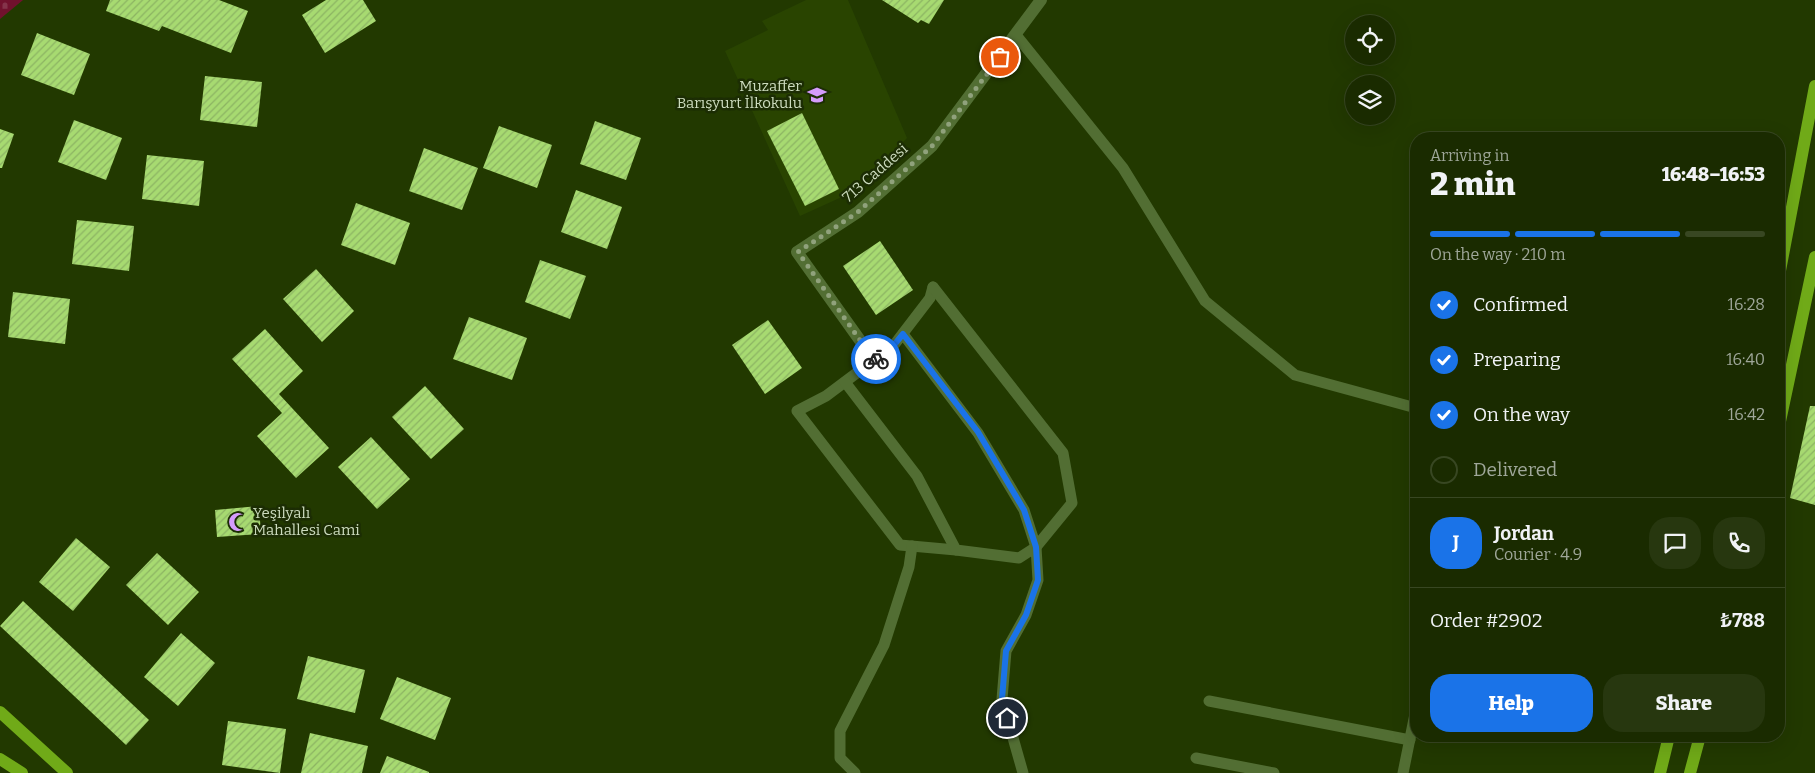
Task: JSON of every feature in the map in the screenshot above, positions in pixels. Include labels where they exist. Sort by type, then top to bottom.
[{"type":"main road","points":[[1785,244],[1815,86]]},
{"type":"main road","points":[[1785,398],[1815,257]]},
{"type":"main road","points":[[0,712],[67,773]]},
{"type":"main road","points":[[1660,773],[1668,742]]},
{"type":"main road","points":[[1690,773],[1698,742]]},
{"type":"main road","points":[[0,759],[22,773]]},
{"type":"street","name":"713 Caddesi","points":[[874,360],[798,252],[858,212],[932,146],[1041,0]]},
{"type":"street","points":[[1016,35],[1123,168],[1205,301],[1295,374],[1410,406]]},
{"type":"street","points":[[933,287],[1063,453],[1072,503],[1036,547],[1019,558],[900,545],[797,411],[826,396],[894,345],[903,334],[930,298],[933,287]]},
{"type":"street","points":[[903,334],[978,432],[1024,510],[1036,547],[1038,580],[1026,615],[1006,651],[1002,699],[1023,773]]},
{"type":"street","points":[[845,382],[917,476],[956,550]]},
{"type":"street","points":[[854,773],[840,758],[840,731],[884,645],[908,567],[912,546]]},
{"type":"street","points":[[1209,700],[1410,740],[1403,773]]},
{"type":"street","points":[[1196,758],[1274,773]]},
{"type":"shaded area","name":"Muzaffer Barışyurt İlkokulu","points":[[806,0],[848,0],[907,138],[855,191],[800,216],[725,51],[768,30],[762,21]]},
{"type":"green space","points":[[0,0],[23,0],[0,19]]},
{"type":"building","points":[[110,0],[219,0],[248,11],[231,53],[162,26],[159,31],[106,11]]},
{"type":"building","points":[[326,0],[363,0],[376,21],[325,53],[302,15]]},
{"type":"building","points":[[882,0],[944,0],[929,24],[921,20],[918,23]]},
{"type":"building","points":[[37,33],[90,54],[74,95],[21,75]]},
{"type":"building","points":[[205,76],[262,82],[257,127],[200,120]]},
{"type":"building","points":[[802,113],[839,189],[805,206],[767,131]]},
{"type":"building","points":[[74,120],[122,138],[106,180],[58,162]]},
{"type":"building","points":[[595,121],[641,138],[626,180],[580,164]]},
{"type":"building","points":[[499,126],[552,145],[537,188],[483,168]]},
{"type":"building","points":[[0,129],[14,134],[2,168],[0,168]]},
{"type":"building","points":[[424,148],[478,168],[462,210],[409,191]]},
{"type":"building","points":[[147,155],[204,161],[199,206],[142,199]]},
{"type":"building","points":[[576,190],[622,207],[607,249],[561,232]]},
{"type":"building","points":[[356,203],[410,223],[395,265],[341,245]]},
{"type":"building","points":[[77,220],[134,226],[129,271],[72,264]]},
{"type":"building","points":[[880,241],[913,290],[876,315],[843,266]]},
{"type":"building","points":[[540,260],[586,276],[570,319],[525,302]]},
{"type":"building","points":[[316,269],[354,311],[322,342],[283,299]]},
{"type":"building","points":[[13,292],[70,299],[65,344],[8,337]]},
{"type":"building","points":[[469,317],[527,338],[512,380],[453,359]]},
{"type":"building","points":[[768,320],[802,368],[765,394],[732,345]]},
{"type":"building","points":[[265,329],[303,371],[279,394],[329,448],[296,478],[257,436],[282,413],[232,359]]},
{"type":"building","points":[[425,386],[464,429],[431,459],[392,417]]},
{"type":"building","points":[[1810,406],[1815,406],[1815,505],[1790,498]]},
{"type":"building","points":[[371,437],[410,479],[377,509],[338,467]]},
{"type":"building","name":"Yeşilyalı Mahallesi Cami","points":[[259,506],[261,534],[217,537],[215,510]]},
{"type":"building","points":[[76,538],[110,567],[73,611],[39,582]]},
{"type":"building","points":[[157,553],[199,592],[168,625],[126,585]]},
{"type":"building","points":[[23,601],[149,720],[126,745],[0,626]]},
{"type":"building","points":[[181,633],[215,663],[178,706],[144,677]]},
{"type":"building","points":[[308,656],[365,670],[355,713],[297,699]]},
{"type":"building","points":[[397,677],[451,698],[435,740],[380,719]]},
{"type":"building","points":[[228,721],[286,729],[280,773],[222,765]]},
{"type":"building","points":[[310,733],[368,746],[362,773],[301,773]]},
{"type":"building","points":[[387,756],[429,772],[429,773],[380,773]]},
{"type":"way so far","points":[[876,359],[874,360],[798,252],[858,212],[932,146],[1000,57]]},
{"type":"place","name":"Muzaffer Barışyurt İlkokulu","points":[[817,95]]},
{"type":"place","name":"Yeşilyalı Mahallesi Cami","points":[[238,522]]},
{"type":"route","points":[[876,359],[894,345],[903,334],[978,432],[1024,510],[1036,547],[1038,580],[1026,615],[1006,651],[1002,699],[1007,718]]}]
